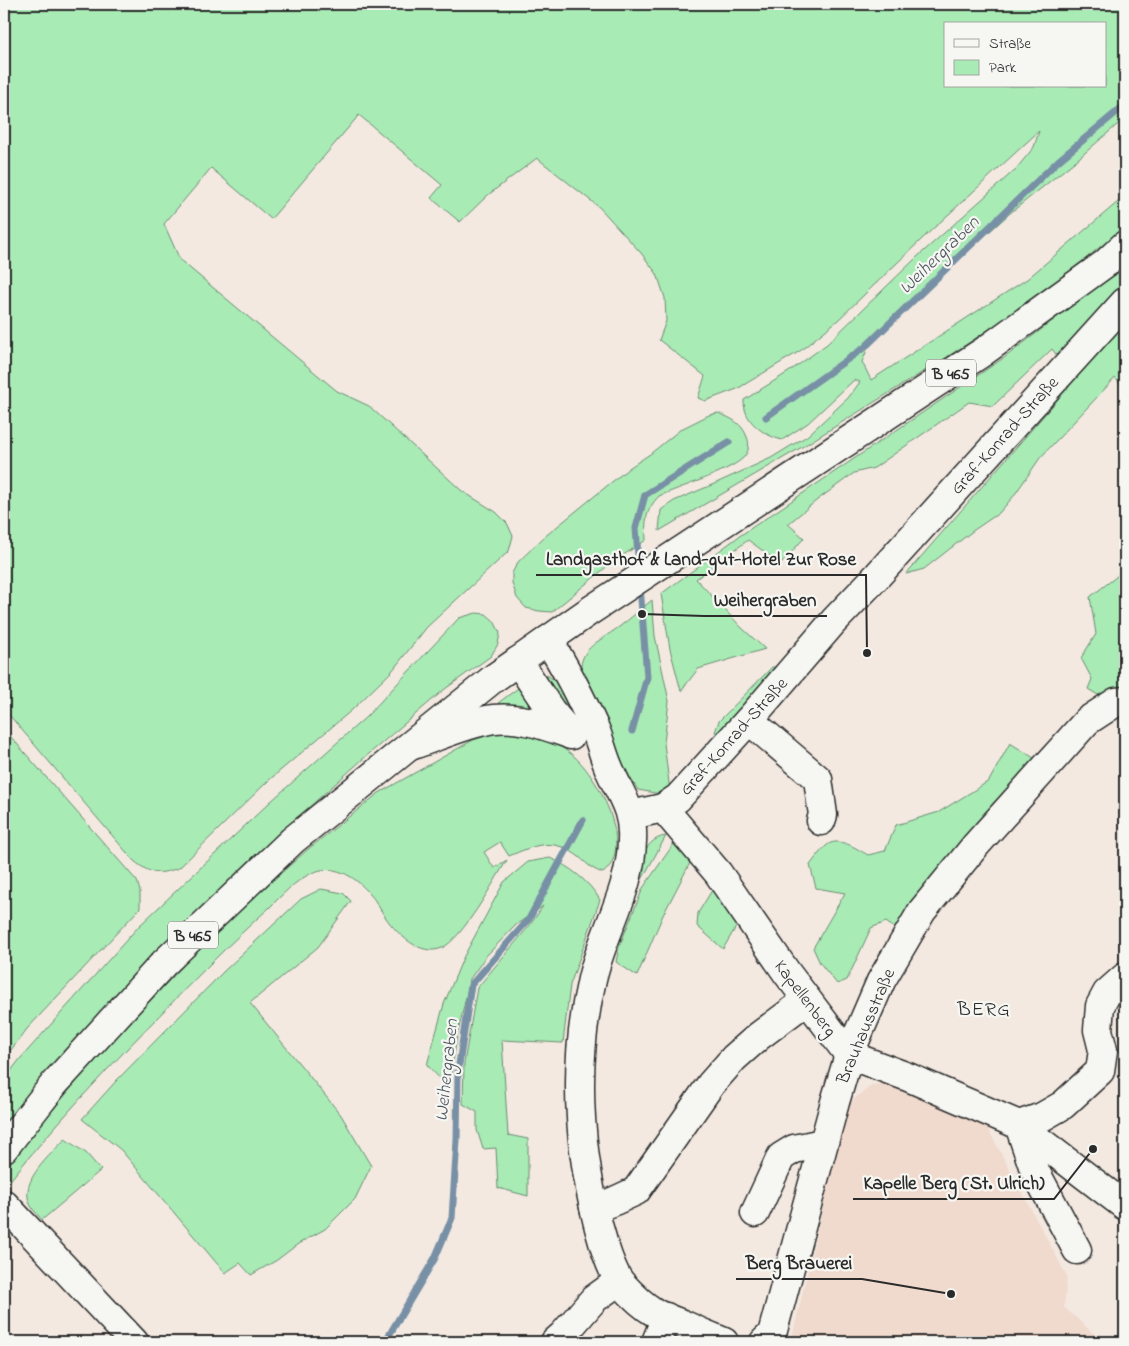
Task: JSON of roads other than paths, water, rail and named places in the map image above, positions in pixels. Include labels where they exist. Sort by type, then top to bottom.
[{"type":"street","name":"B 465","points":[[4,1148],[55,1083],[164,963],[293,840],[407,748],[494,678],[548,640],[622,589],[983,352],[1106,264],[1125,246]]},
{"type":"street","name":"Graf-Konrad-Straße","points":[[631,815],[663,808],[678,798],[749,720],[834,621],[883,570],[1125,302]]},
{"type":"street","points":[[548,640],[561,661],[595,730],[608,767],[631,815],[632,842],[629,866],[623,891],[593,978],[582,1050],[580,1109],[586,1169],[594,1207],[604,1246],[620,1281],[655,1312],[724,1342]]},
{"type":"street","points":[[518,661],[551,711],[569,734],[608,767]]},
{"type":"street","name":"Brauhausstraße","points":[[764,1342],[772,1334],[849,1054],[881,981],[922,910],[976,845],[1087,721],[1116,702],[1125,701]]},
{"type":"street","points":[[407,748],[460,728],[494,719],[518,720],[569,734]]},
{"type":"street","points":[[749,720],[818,779],[823,815],[821,821]]},
{"type":"street","name":"Kapellenberg","points":[[663,808],[718,873],[807,1000],[849,1054],[908,1077],[1019,1125],[1125,1206]]},
{"type":"street","points":[[1076,1250],[1034,1169],[1019,1125],[1042,1117],[1063,1106],[1100,1070],[1103,1050],[1098,1030],[1100,1006],[1107,992],[1125,978]]},
{"type":"street","points":[[594,1207],[610,1203],[636,1191],[711,1084],[734,1058],[759,1036],[807,1000]]},
{"type":"street","points":[[755,1213],[781,1157],[794,1148],[823,1143]]},
{"type":"street","points":[[4,1204],[134,1342]]},
{"type":"street","points":[[555,1342],[594,1299],[620,1281]]},
{"type":"street","points":[[656,1342],[666,1317]]},
{"type":"waterway","name":"Weihergraben","points":[[766,417],[865,347],[1058,161],[1125,105]]},
{"type":"waterway","name":"Weihergraben","points":[[639,570],[636,528],[645,495],[729,442]]},
{"type":"waterway","name":"Weihergraben","points":[[632,731],[647,677],[640,586]]},
{"type":"waterway","name":"Weihergraben","points":[[385,1342],[435,1258],[452,1218],[457,1140],[458,1071],[471,985],[529,919],[583,820]]},
{"type":"place","name":"Weihergraben","points":[[642,614]]},
{"type":"place","name":"Landgasthof & Land-gut-Hotel Zur Rose","points":[[867,653]]},
{"type":"place","name":"Kapelle Berg (St. Ulrich)","points":[[1093,1149]]},
{"type":"place","name":"Berg Brauerei","points":[[951,1294]]},
{"type":"district","name":"BERG","points":[[984,1008]]}]
